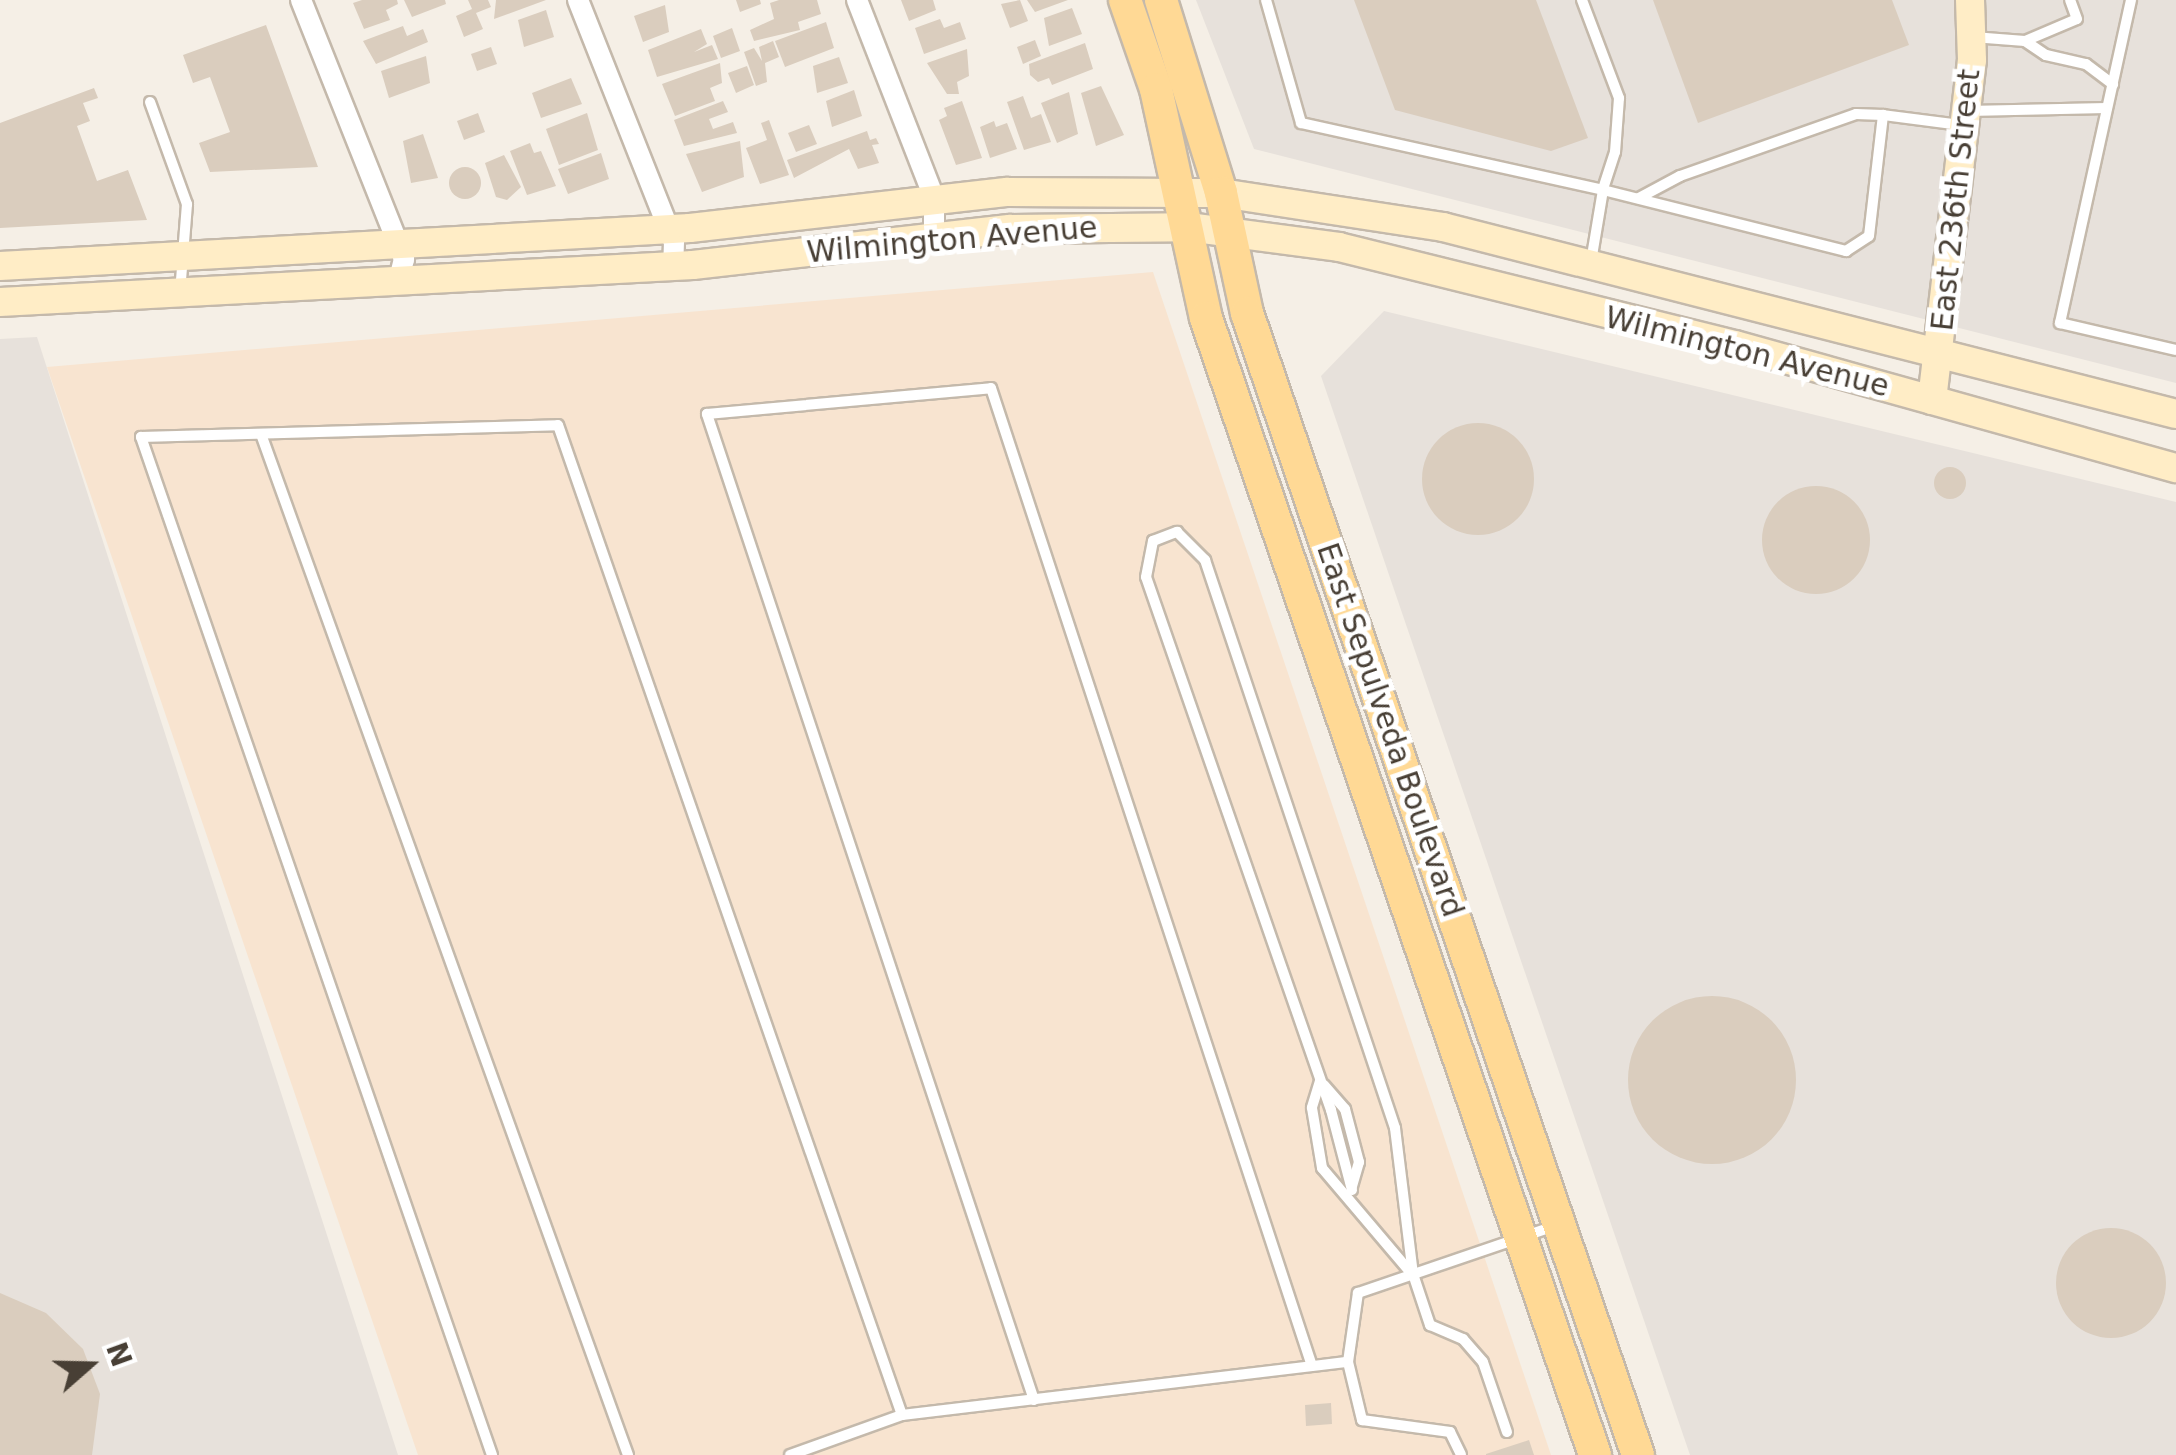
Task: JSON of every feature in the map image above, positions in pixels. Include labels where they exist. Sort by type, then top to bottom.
[{"type":"main road","name":"East Sepulveda Boulevard","points":[[1124,0],[1156,89],[1206,318],[1596,1455]]},
{"type":"main road","name":"East Sepulveda Boulevard","points":[[1162,0],[1221,193],[1247,313],[1638,1455]]},
{"type":"main road","name":"East 236th Street","points":[[1932,400],[1966,118],[1970,0]]},
{"type":"main road","name":"Wilmington Avenue","points":[[0,266],[669,229],[934,198],[1179,190],[1404,220],[1591,263],[2176,414]]},
{"type":"main road","name":"Wilmington Avenue","points":[[0,302],[672,265],[1010,229],[1188,226],[1358,251],[1932,400],[2176,468]]},
{"type":"street","points":[[301,0],[404,258],[398,282]]},
{"type":"street","points":[[578,0],[669,229],[672,265]]},
{"type":"street","points":[[857,0],[934,198],[934,238]]},
{"type":"lane","points":[[1266,0],[1301,124],[1639,198],[1846,251],[1869,236],[1882,115]]},
{"type":"lane","points":[[1582,0],[1620,98],[1615,152],[1603,190],[1591,263]]},
{"type":"lane","points":[[1971,37],[2025,40],[2077,19],[2070,0]]},
{"type":"lane","points":[[2131,0],[2060,323],[2176,350]]},
{"type":"lane","points":[[2025,40],[2046,55],[2086,64],[2113,84]]},
{"type":"lane","points":[[150,102],[187,204],[179,255],[180,293]]},
{"type":"lane","points":[[1639,198],[1680,176],[1856,114],[1966,118],[2108,108]]},
{"type":"lane","points":[[1034,1400],[707,414],[992,388],[1312,1366]]},
{"type":"lane","points":[[492,1455],[140,437],[558,425],[902,1414]]},
{"type":"lane","points":[[261,434],[628,1455]]},
{"type":"lane","points":[[1350,1208],[1358,1162],[1346,1109],[1320,1080],[1146,577],[1153,541],[1177,532],[1205,560],[1395,1128],[1413,1274],[1430,1326],[1463,1339],[1482,1362],[1507,1432]]},
{"type":"lane","points":[[1320,1080],[1312,1108],[1322,1168],[1350,1208],[1413,1274]]},
{"type":"lane","points":[[1462,1455],[1450,1432],[1362,1420],[1348,1362],[1358,1292],[1558,1225]]},
{"type":"lane","points":[[795,1454],[902,1414],[1348,1362]]},
{"type":"shaded area","points":[[1196,0],[2176,0],[2176,383],[1254,149]]},
{"type":"shaded area","points":[[1153,272],[1551,1455],[418,1455],[47,367]]},
{"type":"shaded area","points":[[1384,311],[2176,502],[2176,1455],[1690,1455],[1321,376]]},
{"type":"shaded area","points":[[37,337],[398,1455],[0,1455],[0,339]]},
{"type":"building","points":[[397,0],[398,4],[386,10],[390,20],[364,29],[353,3]]},
{"type":"building","points":[[404,0],[445,0],[446,4],[412,17]]},
{"type":"building","points":[[468,0],[488,0],[491,7],[476,13],[483,29],[464,37],[456,16],[472,9]]},
{"type":"building","points":[[496,0],[546,0],[494,19]]},
{"type":"building","points":[[736,0],[760,0],[761,4],[740,12]]},
{"type":"building","points":[[817,0],[821,14],[798,22],[800,30],[754,41],[750,30],[774,19],[770,3]]},
{"type":"building","points":[[901,0],[933,0],[936,10],[909,21]]},
{"type":"building","points":[[1020,0],[1028,21],[1010,28],[1001,4]]},
{"type":"building","points":[[1027,0],[1068,0],[1035,12]]},
{"type":"building","points":[[1354,0],[1536,0],[1588,138],[1551,151],[1395,110]]},
{"type":"building","points":[[1653,0],[1892,0],[1909,45],[1698,123]]},
{"type":"building","points":[[665,5],[669,32],[643,42],[634,16]]},
{"type":"building","points":[[1072,8],[1082,34],[1049,46],[1044,18]]},
{"type":"building","points":[[546,10],[554,37],[524,47],[518,20]]},
{"type":"building","points":[[940,19],[944,28],[960,22],[966,39],[924,54],[915,28]]},
{"type":"building","points":[[826,22],[834,48],[785,67],[775,41]]},
{"type":"building","points":[[266,25],[318,167],[210,172],[199,143],[230,132],[210,77],[193,83],[183,55]]},
{"type":"building","points":[[403,26],[407,36],[423,29],[428,42],[376,64],[363,41]]},
{"type":"building","points":[[732,28],[740,51],[721,58],[713,36]]},
{"type":"building","points":[[701,29],[707,44],[694,52],[712,45],[718,59],[657,77],[648,50]]},
{"type":"building","points":[[1035,40],[1041,56],[1023,64],[1017,47]]},
{"type":"building","points":[[773,41],[779,57],[765,63],[767,82],[756,86],[744,52],[754,48],[762,61],[759,47]]},
{"type":"building","points":[[1085,43],[1093,69],[1052,85],[1049,78],[1038,82],[1030,75],[1029,64]]},
{"type":"building","points":[[491,47],[497,64],[477,71],[471,54]]},
{"type":"building","points":[[967,49],[969,76],[957,82],[959,94],[947,94],[927,63]]},
{"type":"building","points":[[426,56],[430,83],[389,98],[381,71]]},
{"type":"building","points":[[839,57],[848,83],[817,93],[813,66]]},
{"type":"building","points":[[720,63],[722,83],[710,88],[715,101],[675,116],[662,84]]},
{"type":"building","points":[[747,66],[754,85],[736,93],[728,73]]},
{"type":"building","points":[[571,78],[582,104],[541,118],[532,93]]},
{"type":"building","points":[[1101,86],[1124,135],[1096,146],[1081,93]]},
{"type":"building","points":[[94,88],[98,98],[83,103],[90,121],[77,126],[97,181],[128,170],[147,220],[0,228],[0,123]]},
{"type":"building","points":[[854,90],[862,116],[832,127],[826,101]]},
{"type":"building","points":[[1069,92],[1078,134],[1057,143],[1041,103]]},
{"type":"building","points":[[1023,96],[1031,118],[1041,114],[1051,142],[1024,150],[1007,102]]},
{"type":"building","points":[[723,101],[728,112],[709,119],[713,129],[733,122],[737,133],[684,146],[674,120]]},
{"type":"building","points":[[962,101],[982,158],[956,165],[939,120],[947,116],[944,108]]},
{"type":"building","points":[[478,113],[485,132],[464,140],[457,121]]},
{"type":"building","points":[[587,113],[598,150],[559,165],[546,129]]},
{"type":"building","points":[[769,120],[789,175],[760,184],[746,148],[767,140],[761,123]]},
{"type":"building","points":[[994,121],[996,127],[1007,123],[1017,149],[990,158],[980,127]]},
{"type":"building","points":[[809,125],[817,144],[796,152],[788,133]]},
{"type":"building","points":[[867,131],[870,140],[876,138],[879,144],[872,145],[879,163],[858,169],[849,149],[794,178],[787,160]]},
{"type":"building","points":[[423,134],[438,178],[411,183],[403,141]]},
{"type":"building","points":[[740,141],[744,177],[702,192],[686,154]]},
{"type":"building","points":[[530,143],[534,153],[541,151],[556,186],[527,195],[510,151]]},
{"type":"building","points":[[601,153],[609,179],[568,194],[558,169]]},
{"type":"building","points":[[504,155],[521,187],[507,200],[496,197],[485,163]]},
{"type":"building","points":[[465,167],[476,172],[481,183],[476,194],[465,199],[454,194],[449,183],[454,172]]},
{"type":"building","points":[[1478,423],[1499,428],[1517,440],[1529,458],[1534,479],[1529,500],[1517,518],[1499,530],[1478,535],[1457,530],[1439,518],[1427,500],[1422,479],[1427,458],[1439,440],[1457,428]]},
{"type":"building","points":[[1950,467],[1962,471],[1966,483],[1962,495],[1950,499],[1938,495],[1934,483],[1938,471]]},
{"type":"building","points":[[1816,486],[1837,490],[1854,502],[1866,519],[1870,540],[1866,561],[1854,578],[1837,590],[1816,594],[1795,590],[1778,578],[1766,561],[1762,540],[1766,519],[1778,502],[1795,490]]},
{"type":"building","points":[[1712,996],[1744,1003],[1771,1021],[1789,1048],[1796,1080],[1789,1112],[1771,1139],[1744,1157],[1712,1164],[1680,1157],[1653,1139],[1635,1112],[1628,1080],[1635,1048],[1653,1021],[1680,1003]]},
{"type":"building","points":[[2111,1228],[2132,1232],[2150,1244],[2162,1262],[2166,1283],[2162,1304],[2150,1322],[2132,1334],[2111,1338],[2090,1334],[2072,1322],[2060,1304],[2056,1283],[2060,1262],[2072,1244],[2090,1232]]},
{"type":"building","points":[[0,1293],[46,1313],[83,1349],[100,1394],[92,1455],[0,1455]]},
{"type":"building","points":[[1331,1403],[1332,1424],[1306,1426],[1305,1405]]},
{"type":"building","points":[[1529,1440],[1534,1455],[1486,1455],[1486,1454]]}]
